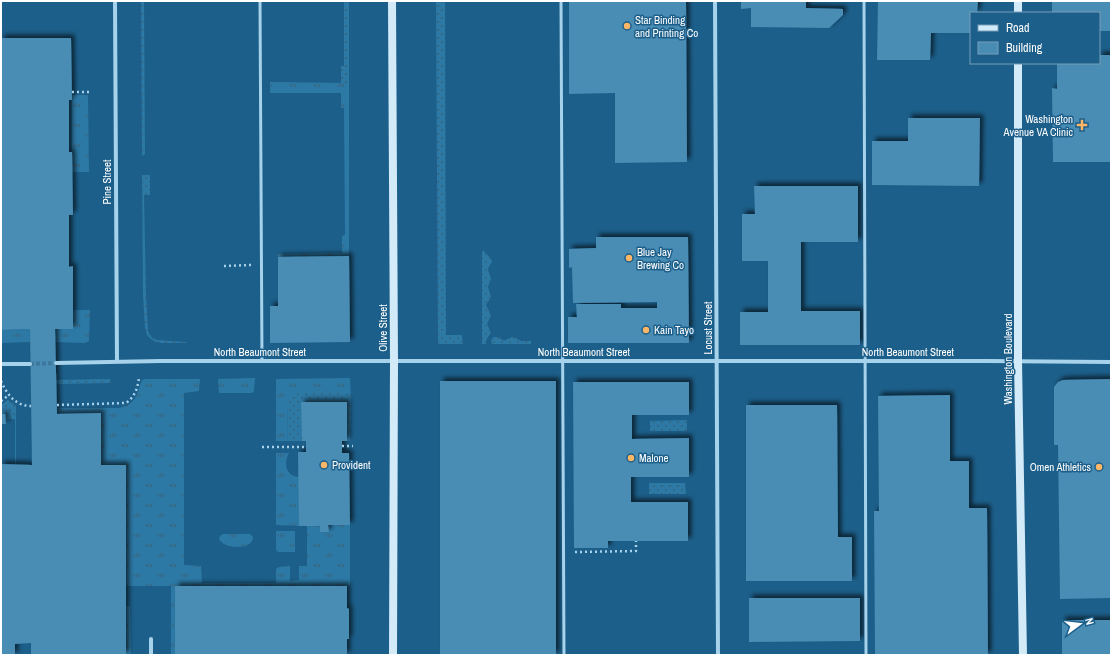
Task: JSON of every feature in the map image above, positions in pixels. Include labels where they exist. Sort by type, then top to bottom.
[{"type":"main road","name":"Olive Street","points":[[392,1],[394,361],[393,655]]},
{"type":"main road","points":[[1018,1],[1018,12]]},
{"type":"main road","name":"Washington Boulevard","points":[[1018,64],[1018,362],[1023,655]]},
{"type":"street","name":"Pine Street","points":[[115,1],[117,362]]},
{"type":"street","name":"Locust Street","points":[[715,1],[718,655]]},
{"type":"street","name":"North Beaumont Street","points":[[56,363],[262,361],[1111,362]]},
{"type":"street","points":[[1,364],[30,364]]},
{"type":"street","points":[[151,639],[151,655]]},
{"type":"lane","points":[[260,1],[262,361]]},
{"type":"lane","points":[[561,1],[564,655]]},
{"type":"lane","points":[[864,1],[866,655]]},
{"type":"path","points":[[72,92],[92,92]]},
{"type":"path","points":[[224,266],[261,265]]},
{"type":"path","points":[[57,405],[126,403],[131,400],[135,394],[139,376]]},
{"type":"path","points":[[1,381],[9,395],[18,404],[31,406]]},
{"type":"path","points":[[1,401],[9,395]]},
{"type":"path","points":[[342,446],[353,446]]},
{"type":"path","points":[[262,447],[306,447]]},
{"type":"path","points":[[563,552],[636,551],[636,541]]},
{"type":"green space","points":[[141,1],[144,1],[145,154],[142,156]]},
{"type":"green space","points":[[344,1],[349,1],[349,83],[341,83],[341,66],[344,66]]},
{"type":"green space","points":[[436,1],[445,1],[446,335],[462,335],[463,344],[438,344]]},
{"type":"green space","points":[[270,82],[349,83],[349,256],[278,257],[277,254],[342,253],[342,236],[345,235],[344,108],[341,108],[341,93],[270,93]]},
{"type":"green space","points":[[72,95],[88,95],[89,172],[72,172]]},
{"type":"green space","points":[[142,175],[150,175],[150,195],[144,195],[148,331],[152,338],[157,340],[186,343],[156,342],[147,335],[145,328],[143,295]]},
{"type":"green space","points":[[483,250],[492,262],[488,269],[491,279],[488,287],[491,297],[486,305],[491,315],[487,324],[490,333],[486,344],[482,344]]},
{"type":"green space","points":[[73,310],[90,310],[89,341],[85,343],[55,342],[55,329],[73,329]]},
{"type":"green space","points":[[30,329],[30,342],[1,343],[1,330]]},
{"type":"green space","points":[[494,337],[505,340],[514,337],[521,341],[531,341],[531,344],[492,344],[491,340]]},
{"type":"green space","points":[[255,378],[254,391],[252,393],[219,393],[218,379]]},
{"type":"green space","points":[[350,378],[351,399],[347,394],[287,403],[288,441],[276,441],[276,379]]},
{"type":"green space","points":[[110,379],[111,383],[56,384],[56,380]]},
{"type":"green space","points":[[200,379],[199,391],[184,393],[184,565],[201,566],[202,583],[276,583],[276,569],[279,567],[290,566],[290,581],[299,580],[299,566],[307,566],[307,525],[320,526],[320,532],[329,531],[328,525],[350,525],[350,586],[175,586],[175,655],[171,655],[171,586],[126,586],[126,465],[101,465],[101,413],[57,414],[57,408],[119,408],[125,406],[133,401],[142,380]]},
{"type":"green space","points":[[315,390],[330,390],[343,393],[351,399],[350,441],[347,441],[346,402],[302,402],[302,441],[288,441],[287,403],[292,395]]},
{"type":"green space","points":[[8,400],[16,406],[16,464],[15,419],[6,419],[5,415],[1,414],[1,405]]},
{"type":"green space","points":[[687,420],[687,431],[650,431],[650,421]]},
{"type":"green space","points":[[276,453],[289,453],[286,461],[287,469],[291,474],[299,477],[299,526],[276,525]]},
{"type":"green space","points":[[649,483],[685,483],[686,494],[649,494]]},
{"type":"green space","points":[[276,531],[295,531],[295,552],[278,552],[276,550]]},
{"type":"green space","points":[[223,534],[250,534],[253,537],[252,542],[248,545],[238,547],[226,545],[222,542],[219,539]]},
{"type":"green space","points":[[126,606],[130,606],[131,655],[126,655]]},
{"type":"building","points":[[569,1],[686,1],[687,162],[615,163],[615,93],[569,94]]},
{"type":"building","points":[[741,1],[806,1],[806,8],[843,9],[843,15],[829,28],[751,27],[751,8],[741,9]]},
{"type":"building","points":[[878,1],[978,1],[977,12],[970,12],[970,33],[931,33],[930,60],[877,60]]},
{"type":"building","points":[[1052,1],[1111,1],[1111,31],[1100,31],[1100,12],[1052,12]]},
{"type":"building","points":[[1,38],[71,38],[72,100],[69,100],[69,152],[72,152],[73,215],[69,215],[69,267],[73,266],[73,329],[55,329],[57,414],[101,413],[101,465],[126,465],[126,655],[31,655],[31,643],[15,644],[15,655],[1,655],[1,464],[32,465],[30,329],[1,330]]},
{"type":"building","name":"Washington Avenue VA Clinic","points":[[1100,55],[1111,55],[1111,162],[1053,162],[1052,88],[1057,89],[1057,64],[1100,64]]},
{"type":"building","points":[[908,118],[980,118],[979,186],[872,185],[872,141],[908,141]]},
{"type":"building","points":[[754,186],[858,186],[858,242],[801,242],[801,311],[860,311],[860,345],[740,345],[740,312],[768,312],[768,261],[742,261],[742,214],[755,214]]},
{"type":"building","points":[[596,237],[688,237],[689,343],[568,343],[568,317],[577,317],[576,304],[621,304],[621,308],[657,308],[657,302],[573,303],[572,267],[569,268],[569,249],[596,248]]},
{"type":"building","points":[[349,256],[350,342],[270,343],[270,306],[278,306],[278,257]]},
{"type":"building","points":[[1111,379],[1111,598],[1060,599],[1058,445],[1054,445],[1054,387],[1058,382],[1063,380]]},
{"type":"building","points":[[440,381],[556,381],[556,655],[440,655]]},
{"type":"building","name":"Malone","points":[[573,382],[689,382],[689,415],[632,415],[632,439],[689,438],[689,477],[631,477],[631,502],[688,502],[688,541],[608,541],[608,548],[574,548]]},
{"type":"building","points":[[950,395],[950,461],[969,461],[969,508],[987,508],[988,655],[875,655],[874,511],[879,511],[878,396]]},
{"type":"building","name":"Provident","points":[[301,402],[347,402],[347,441],[342,441],[342,453],[349,453],[350,525],[328,525],[329,532],[320,532],[320,526],[299,526],[298,452],[306,452],[306,441],[302,441]]},
{"type":"building","points":[[746,405],[837,405],[838,537],[852,537],[852,581],[746,581]]},
{"type":"building","points":[[1,414],[5,414],[6,424],[1,424]]},
{"type":"building","points":[[175,586],[347,586],[349,639],[347,639],[347,655],[175,655]]},
{"type":"building","points":[[749,598],[860,598],[860,641],[749,642]]},
{"type":"building","points":[[1062,620],[1111,620],[1111,655],[1062,655]]},
{"type":"tunnel","points":[[30,364],[56,363]]},
{"type":"place","name":"Star Binding and Printing Co","points":[[627,26]]},
{"type":"place","name":"Washington Avenue VA Clinic","points":[[1082,125]]},
{"type":"place","name":"Blue Jay Brewing Co","points":[[629,258]]},
{"type":"place","name":"Kain Tayo","points":[[646,330]]},
{"type":"place","name":"Malone","points":[[631,458]]},
{"type":"place","name":"Provident","points":[[324,465]]},
{"type":"place","name":"Omen Athletics","points":[[1099,467]]}]
